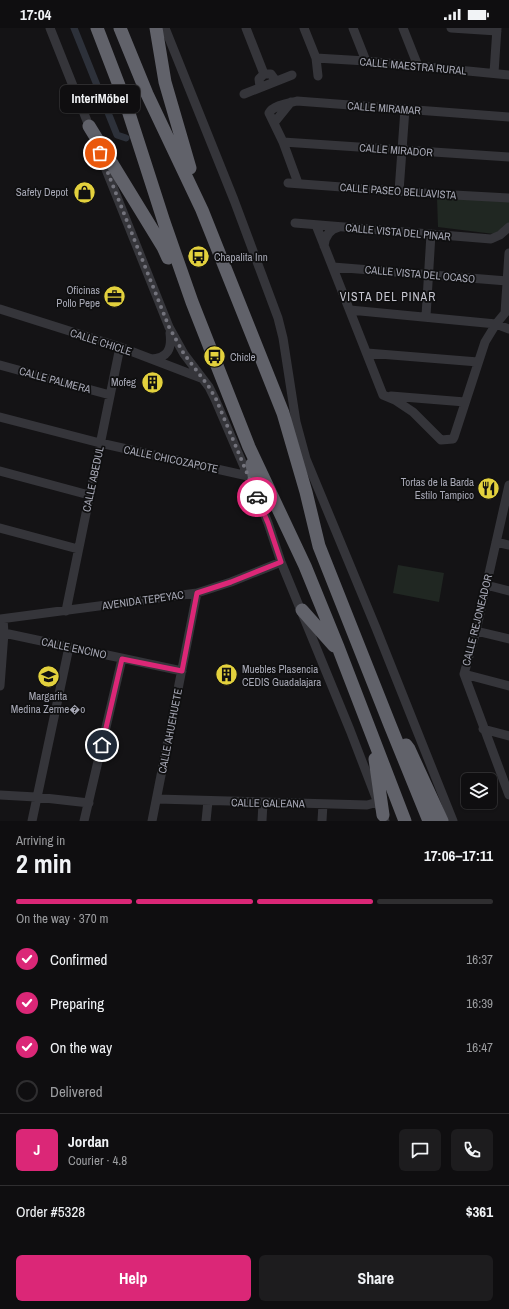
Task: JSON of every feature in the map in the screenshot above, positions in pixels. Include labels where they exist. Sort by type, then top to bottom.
[{"type":"highway","points":[[97,28],[125,101],[164,222],[192,302],[249,447],[305,566],[341,653],[405,821]]},
{"type":"highway","points":[[120,28],[147,94],[202,210],[283,413],[306,492],[319,546],[429,821]]},
{"type":"highway","points":[[156,28],[165,82],[202,210]]},
{"type":"highway","points":[[89,126],[163,247],[177,278],[192,302]]},
{"type":"highway","points":[[249,447],[259,502]]},
{"type":"highway","points":[[302,610],[341,653]]},
{"type":"highway","points":[[390,725],[409,749],[442,821]]},
{"type":"highway","points":[[372,737],[384,818]]},
{"type":"street","points":[[50,28],[169,327],[184,354],[209,387],[216,399],[268,523],[281,562],[302,610],[384,818]]},
{"type":"street","points":[[165,28],[237,206],[278,318],[283,338],[296,422],[306,459],[453,821]]},
{"type":"street","points":[[246,28],[264,74]]},
{"type":"street","points":[[304,28],[316,58],[318,76]]},
{"type":"street","points":[[353,28],[366,61]]},
{"type":"street","points":[[403,28],[418,66]]},
{"type":"street","points":[[451,28],[497,30],[494,73]]},
{"type":"street","name":"CALLE MAESTRA RURAL","points":[[316,58],[366,61],[509,75]]},
{"type":"street","points":[[260,87],[259,79],[264,74],[271,74],[274,76],[276,81]]},
{"type":"street","points":[[244,94],[292,75]]},
{"type":"street","name":"CALLE MIRAMAR","points":[[283,142],[273,121],[291,102],[298,101],[509,117]]},
{"type":"street","points":[[399,191],[405,109]]},
{"type":"street","points":[[283,142],[298,183]]},
{"type":"street","name":"CALLE MIRADOR","points":[[283,142],[509,157]]},
{"type":"street","name":"CALLE PASEO BELLAVISTA","points":[[288,183],[509,198]]},
{"type":"street","name":"CALLE VISTA DEL PINAR","points":[[295,223],[491,239],[505,235],[509,227]]},
{"type":"street","points":[[316,225],[383,395],[395,400],[412,412],[441,440],[453,439],[484,342],[505,313],[509,253]]},
{"type":"street","points":[[324,246],[328,233],[335,228],[340,227]]},
{"type":"street","points":[[426,316],[431,234]]},
{"type":"street","name":"CALLE VISTA DEL OCASO","points":[[333,267],[507,281]]},
{"type":"street","name":"CALLE CHICLE","points":[[0,309],[120,347],[201,378]]},
{"type":"street","points":[[350,310],[426,316],[496,324],[509,328]]},
{"type":"street","points":[[151,359],[162,357],[169,350],[171,341],[169,327]]},
{"type":"street","name":"CALLE ABEDUL","points":[[66,611],[120,347]]},
{"type":"street","points":[[367,353],[478,362]]},
{"type":"street","name":"CALLE PALMERA","points":[[0,365],[110,395]]},
{"type":"street","points":[[383,395],[465,402]]},
{"type":"street","name":"CALLE CHICOZAPOTE","points":[[0,417],[100,443],[248,476]]},
{"type":"street","points":[[0,471],[89,495]]},
{"type":"street","name":"CALLE REJONEADOR","points":[[509,487],[507,503],[464,674],[483,729],[505,776],[509,795]]},
{"type":"street","points":[[0,528],[78,549]]},
{"type":"street","points":[[496,542],[509,545]]},
{"type":"street","name":"AVENIDA TEPEYAC","points":[[1,619],[197,593],[231,582],[281,562]]},
{"type":"street","points":[[486,585],[509,591]]},
{"type":"street","name":"CALLE AHUEHUETE","points":[[152,821],[197,593]]},
{"type":"street","points":[[0,686],[4,633],[1,619]]},
{"type":"street","points":[[476,631],[509,639]]},
{"type":"street","name":"CALLE ENCINO","points":[[4,633],[182,671]]},
{"type":"street","points":[[32,821],[68,647]]},
{"type":"street","points":[[84,821],[122,659]]},
{"type":"street","points":[[464,674],[509,686]]},
{"type":"street","points":[[483,729],[509,736]]},
{"type":"street","points":[[0,795],[36,797],[89,803]]},
{"type":"street","name":"CALLE GALEANA","points":[[157,799],[208,802],[367,806],[378,802]]},
{"type":"street","points":[[206,821],[208,802]]},
{"type":"street","points":[[262,821],[263,803]]},
{"type":"street","points":[[322,821],[323,804]]},
{"type":"shaded area","points":[[437,198],[509,201],[509,224],[494,234],[438,227]]},
{"type":"shaded area","points":[[398,565],[444,573],[439,602],[393,593]]},
{"type":"waterway","points":[[74,28],[117,135],[126,138]]},
{"type":"way so far","points":[[100,153],[169,327],[184,354],[209,387],[216,399],[257,497]]},
{"type":"place","name":"InteriMöbel","points":[[100,153]]},
{"type":"place","name":"Safety Depot","points":[[84,192]]},
{"type":"place","name":"Chapalita Inn","points":[[198,257]]},
{"type":"place","name":"Oficinas Pollo Pepe","points":[[115,296]]},
{"type":"place","name":"Chicle","points":[[214,357]]},
{"type":"place","name":"Mofeg","points":[[152,382]]},
{"type":"place","name":"Tortas de la Barda Estilo Tampico","points":[[489,488]]},
{"type":"place","name":"Muebles Plasencia CEDIS Guadalajara","points":[[226,675]]},
{"type":"place","name":"Margarita Medina Zerme�o","points":[[48,676]]},
{"type":"district","name":"VISTA DEL PINAR","points":[[388,297]]},
{"type":"route","points":[[102,745],[122,659],[182,671],[197,593],[231,582],[281,562],[268,523],[257,497]]}]
